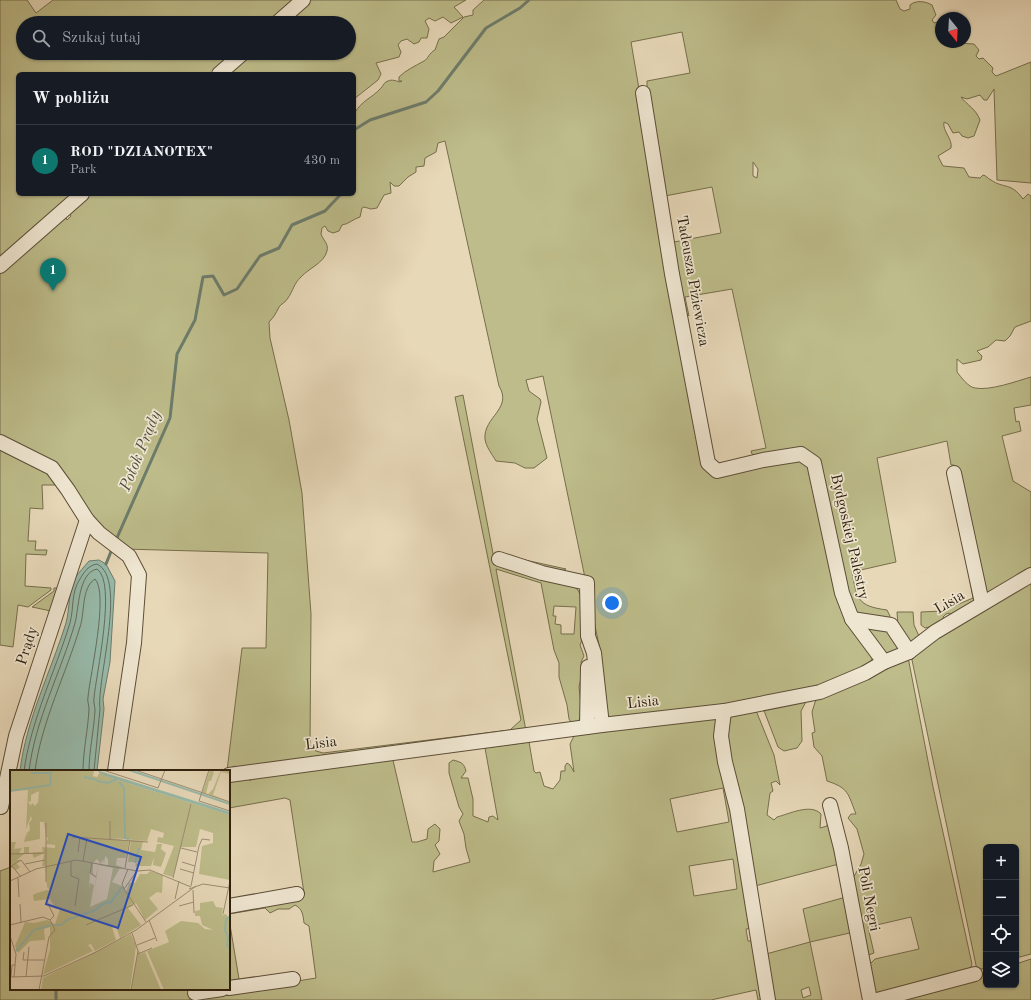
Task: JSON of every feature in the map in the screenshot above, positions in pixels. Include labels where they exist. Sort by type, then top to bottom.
[{"type":"street","points":[[285,16],[303,0]]},
{"type":"street","points":[[221,72],[235,60]]},
{"type":"street","name":"Tadeusza Piziewicza","points":[[643,93],[672,274],[708,463],[717,471],[763,460],[801,454],[814,463]]},
{"type":"street","points":[[0,266],[80,196]]},
{"type":"street","points":[[0,442],[52,468],[87,520],[99,533],[129,556],[138,575],[134,643],[115,770]]},
{"type":"street","name":"Bydgoskiej Palestry","points":[[814,463],[842,593],[852,619],[884,662]]},
{"type":"street","points":[[954,473],[982,603]]},
{"type":"street","name":"Prądy","points":[[10,770],[16,736],[87,520]]},
{"type":"street","points":[[499,559],[542,573],[587,583],[587,726]]},
{"type":"street","name":"Lisia","points":[[230,775],[602,724],[724,711],[820,692],[909,652],[935,632],[1031,575]]},
{"type":"street","points":[[852,619],[891,625],[909,652]]},
{"type":"street","points":[[588,636],[594,653],[602,724]]},
{"type":"street","points":[[724,711],[721,736],[725,762],[738,809],[768,1000]]},
{"type":"street","name":"Prądy","points":[[4,808],[10,772]]},
{"type":"street","name":"Poli Negri","points":[[830,805],[841,848],[870,1000]]},
{"type":"street","points":[[230,906],[297,894]]},
{"type":"street","points":[[877,1000],[975,974]]},
{"type":"street","points":[[230,988],[293,979]]},
{"type":"street","points":[[195,994],[217,990]]},
{"type":"shaded area","points":[[0,0],[27,0],[36,13],[53,0],[295,0],[277,16],[16,16],[16,60],[227,60],[213,72],[16,72],[16,196],[74,196],[0,260]]},
{"type":"shaded area","points":[[306,0],[466,0],[454,7],[463,17],[451,23],[443,17],[435,21],[429,18],[425,21],[429,29],[427,38],[421,38],[419,42],[414,44],[407,39],[401,41],[398,45],[401,52],[399,57],[376,63],[381,74],[378,80],[356,97],[356,72],[225,72],[238,60],[356,60],[356,16],[287,16]]},
{"type":"shaded area","points":[[484,0],[896,0],[900,9],[904,11],[910,9],[910,5],[915,2],[932,5],[935,12],[935,16],[932,20],[935,23],[935,48],[971,48],[971,44],[974,44],[979,50],[976,56],[979,59],[983,58],[993,68],[992,72],[996,76],[1031,62],[1031,183],[997,180],[994,89],[987,100],[984,100],[980,95],[967,99],[961,97],[974,110],[980,120],[974,136],[968,138],[962,136],[959,132],[953,133],[948,124],[944,122],[951,148],[938,156],[943,166],[964,168],[969,177],[980,178],[984,175],[996,183],[1015,190],[1023,199],[1028,194],[1031,196],[1031,321],[1015,327],[1005,341],[996,340],[988,347],[977,351],[982,356],[981,360],[963,364],[957,359],[957,372],[970,386],[981,389],[1003,385],[1031,377],[1031,405],[1014,408],[1016,422],[1019,421],[1021,431],[1002,436],[1013,481],[1031,492],[1031,571],[989,596],[983,595],[960,483],[954,465],[951,465],[947,441],[877,458],[896,562],[852,572],[855,589],[860,600],[870,606],[887,610],[890,616],[889,621],[863,619],[856,616],[848,600],[839,570],[822,482],[816,460],[804,450],[760,457],[752,454],[751,451],[766,448],[732,289],[685,297],[689,316],[679,302],[675,272],[676,256],[674,242],[721,233],[712,187],[665,196],[671,227],[669,228],[664,207],[647,98],[647,81],[690,73],[682,32],[631,42],[643,122],[690,389],[706,463],[713,472],[725,473],[790,457],[802,459],[811,466],[815,476],[842,603],[850,620],[872,652],[873,657],[861,672],[836,683],[801,689],[782,696],[719,708],[612,721],[605,717],[599,645],[543,376],[526,380],[529,391],[540,399],[541,402],[537,419],[547,458],[534,468],[525,468],[515,463],[496,461],[488,448],[485,439],[488,425],[500,407],[502,394],[445,141],[438,143],[436,152],[425,158],[424,166],[416,167],[416,172],[408,177],[399,186],[394,186],[390,182],[391,193],[384,195],[377,208],[362,208],[360,217],[342,225],[339,231],[333,233],[328,231],[325,226],[322,228],[321,234],[327,246],[327,251],[323,259],[299,279],[290,295],[279,307],[269,322],[270,338],[289,420],[302,493],[311,614],[310,745],[316,751],[323,753],[510,730],[521,720],[455,397],[463,395],[495,564],[572,585],[578,590],[583,601],[583,637],[580,645],[584,656],[581,662],[583,669],[579,687],[581,705],[580,718],[577,724],[572,724],[569,719],[567,705],[559,677],[559,663],[554,650],[541,583],[496,569],[526,731],[242,769],[234,766],[227,770],[242,648],[266,648],[268,553],[124,549],[108,538],[94,533],[82,507],[77,509],[56,485],[42,485],[43,509],[30,508],[28,541],[36,541],[35,550],[47,550],[46,555],[26,554],[25,586],[51,588],[51,590],[28,607],[18,605],[13,647],[0,645],[0,445],[44,466],[66,491],[68,488],[54,468],[38,460],[37,456],[28,454],[0,440],[0,270],[62,216],[65,216],[67,220],[71,216],[68,211],[85,196],[356,196],[357,109],[386,82],[391,80],[400,82],[402,81],[399,81],[399,77],[425,60],[435,50],[439,39],[444,37],[464,17],[473,15],[473,10]],"holes":[[[753,162],[758,169],[757,178],[753,176]],[[554,606],[576,607],[574,634],[561,634],[561,625],[555,624],[556,616],[553,616]]]},
{"type":"shaded area","points":[[965,553],[976,595],[974,606],[954,617],[950,613],[946,614],[943,617],[945,620],[936,625],[925,628],[921,625],[921,612],[942,611],[973,598]]},
{"type":"shaded area","points":[[516,558],[566,569],[560,572]]},
{"type":"shaded area","points":[[1031,580],[1031,954],[1019,957],[1019,844],[983,844],[983,969],[977,970],[912,660],[914,652]]},
{"type":"shaded area","points":[[54,588],[59,588],[51,611],[32,607],[54,591]]},
{"type":"shaded area","points":[[897,612],[913,612],[914,625],[919,636],[909,645],[898,626]]},
{"type":"shaded area","points":[[862,623],[888,629],[895,636],[900,651],[885,656]]},
{"type":"shaded area","points":[[908,657],[933,787],[972,964],[970,970],[880,995],[874,992],[868,966],[875,959],[919,949],[911,917],[868,927],[874,953],[866,956],[852,880],[861,864],[864,854],[857,829],[848,818],[851,814],[856,814],[844,789],[827,781],[822,756],[814,747],[812,733],[815,732],[812,712],[817,696]]},
{"type":"shaded area","points":[[808,698],[801,711],[802,741],[797,748],[784,751],[778,747],[763,708]]},
{"type":"shaded area","points":[[755,708],[774,755],[780,785],[776,781],[771,783],[773,791],[770,793],[767,815],[774,820],[777,817],[800,810],[812,809],[821,814],[820,828],[827,826],[828,818],[839,864],[755,886],[726,757],[728,714]]},
{"type":"shaded area","points":[[720,714],[752,928],[746,929],[748,941],[754,941],[765,1000],[758,1000],[756,990],[711,1000],[200,1000],[199,997],[316,978],[309,926],[304,923],[302,913],[298,907],[295,905],[289,909],[278,909],[270,913],[265,908],[230,914],[230,909],[304,893],[290,800],[285,798],[230,808],[230,778],[249,778],[250,781],[252,778],[392,756],[412,842],[427,839],[428,829],[435,824],[440,829],[439,841],[435,845],[440,854],[434,861],[433,872],[470,862],[464,834],[459,821],[463,814],[459,807],[449,773],[449,763],[453,760],[460,762],[464,766],[466,771],[461,778],[468,778],[473,799],[473,816],[488,822],[489,817],[493,816],[498,820],[485,748],[529,742],[534,771],[536,773],[540,772],[544,786],[553,789],[560,780],[561,771],[565,771],[565,766],[567,763],[574,772],[570,744],[575,734]],"holes":[[[723,788],[729,822],[677,832],[670,799]],[[733,859],[737,889],[694,896],[689,866]]]},
{"type":"shaded area","points":[[10,867],[10,990],[188,990],[190,1000],[0,1000],[0,871]]},
{"type":"shaded area","points":[[846,897],[854,932],[810,942],[803,909]]},
{"type":"shaded area","points":[[230,925],[240,985],[230,986]]},
{"type":"shaded area","points":[[810,942],[822,1000],[771,1000],[766,954]],"holes":[[[809,987],[811,995],[803,998],[801,990]]]},
{"type":"shaded area","points":[[1031,959],[1031,1000],[888,1000],[983,974],[983,988],[1019,988],[1019,963]]},
{"type":"water","points":[[99,560],[106,564],[115,581],[110,662],[103,699],[104,709],[97,770],[20,770],[23,752],[33,714],[66,623],[73,583],[75,578],[89,561]]},
{"type":"waterway","name":"Potok Prądy","points":[[356,129],[370,120],[426,102],[438,91],[486,28],[520,8],[529,0]]},
{"type":"waterway","name":"Potok Prądy","points":[[116,540],[170,418],[177,354],[195,320],[203,277],[213,276],[224,295],[237,289],[260,256],[279,248],[292,225],[325,211],[339,196]]},
{"type":"waterway","name":"Potok Prądy","points":[[106,564],[112,549]]},
{"type":"waterway","name":"Potok Prądy","points":[[56,990],[56,1000]]},
{"type":"place","name":"ROD \"DZIANOTEX\"","points":[[53,291]]}]
